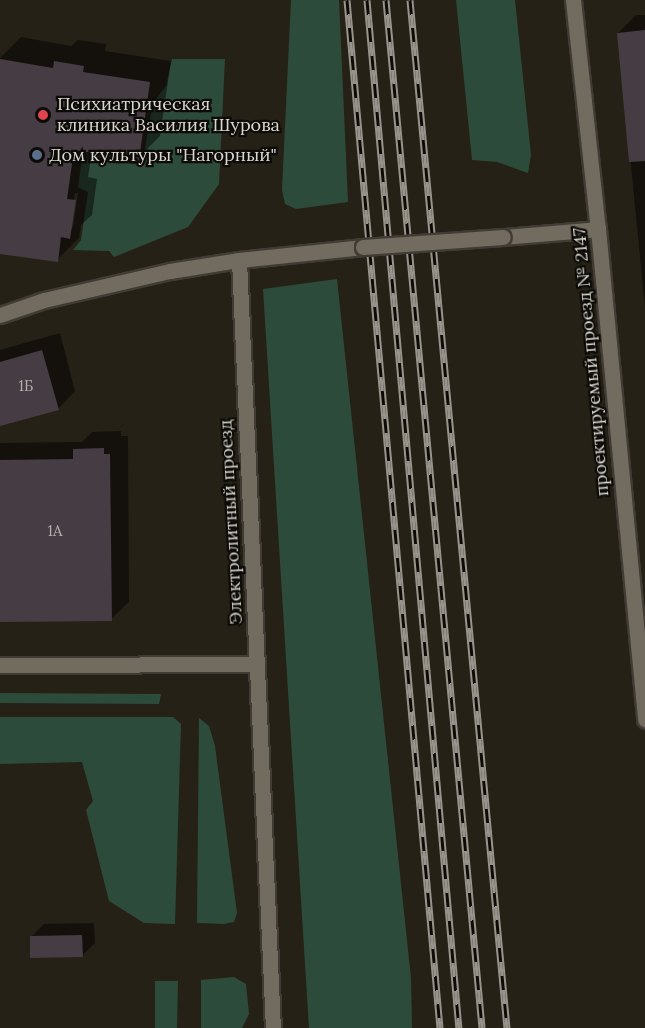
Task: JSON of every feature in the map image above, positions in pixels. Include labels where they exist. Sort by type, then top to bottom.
[{"type":"street","name":"проектируемый проезд № 2147","points":[[573,0],[598,229],[645,720]]},
{"type":"street","points":[[0,315],[54,297],[170,271],[239,260],[363,247],[598,229]]},
{"type":"street","name":"Электролитный проезд","points":[[239,260],[273,1028]]},
{"type":"street","points":[[0,665],[257,664]]},
{"type":"green space","points":[[291,0],[339,0],[348,202],[296,209],[285,204],[282,190]]},
{"type":"green space","points":[[456,0],[515,0],[531,155],[528,173],[497,162],[472,160]]},
{"type":"green space","points":[[172,59],[225,59],[219,184],[188,227],[114,257],[109,251],[73,250],[81,240],[88,192],[78,187],[82,159],[142,165],[153,103],[166,86]]},
{"type":"green space","points":[[337,279],[411,978],[412,1028],[309,1028],[263,289]]},
{"type":"green space","points":[[0,693],[161,694],[159,704],[0,703]]},
{"type":"green space","points":[[0,717],[173,717],[181,724],[175,924],[144,923],[109,901],[86,810],[93,801],[82,762],[0,764]]},
{"type":"green space","points":[[199,718],[209,726],[215,746],[237,913],[234,922],[224,924],[197,923]]},
{"type":"green space","points":[[234,977],[246,984],[249,1014],[242,1028],[201,1028],[201,980]]},
{"type":"green space","points":[[155,981],[178,981],[177,1028],[155,1028]]},
{"type":"building","points":[[645,30],[645,161],[629,162],[617,33]]},
{"type":"building","name":"Дом культуры \"Нагорный\"","points":[[0,59],[53,68],[54,61],[84,66],[83,72],[150,82],[139,160],[74,150],[67,199],[76,200],[70,239],[61,237],[58,262],[0,254]]},
{"type":"building","points":[[42,350],[59,410],[0,426],[0,362]]},
{"type":"building","points":[[104,448],[104,454],[110,454],[112,621],[0,622],[0,460],[73,459],[73,449]]},
{"type":"building","points":[[82,935],[83,957],[30,958],[30,936]]},
{"type":"railway","points":[[347,0],[440,1028]]},
{"type":"railway","points":[[367,0],[459,1028]]},
{"type":"railway","points":[[386,0],[482,1028]]},
{"type":"railway","points":[[410,0],[507,1028]]},
{"type":"place","name":"Психиатрическая клиника Василия Шурова","points":[[43,115]]},
{"type":"place","name":"Дом культуры \"Нагорный\"","points":[[37,155]]}]
